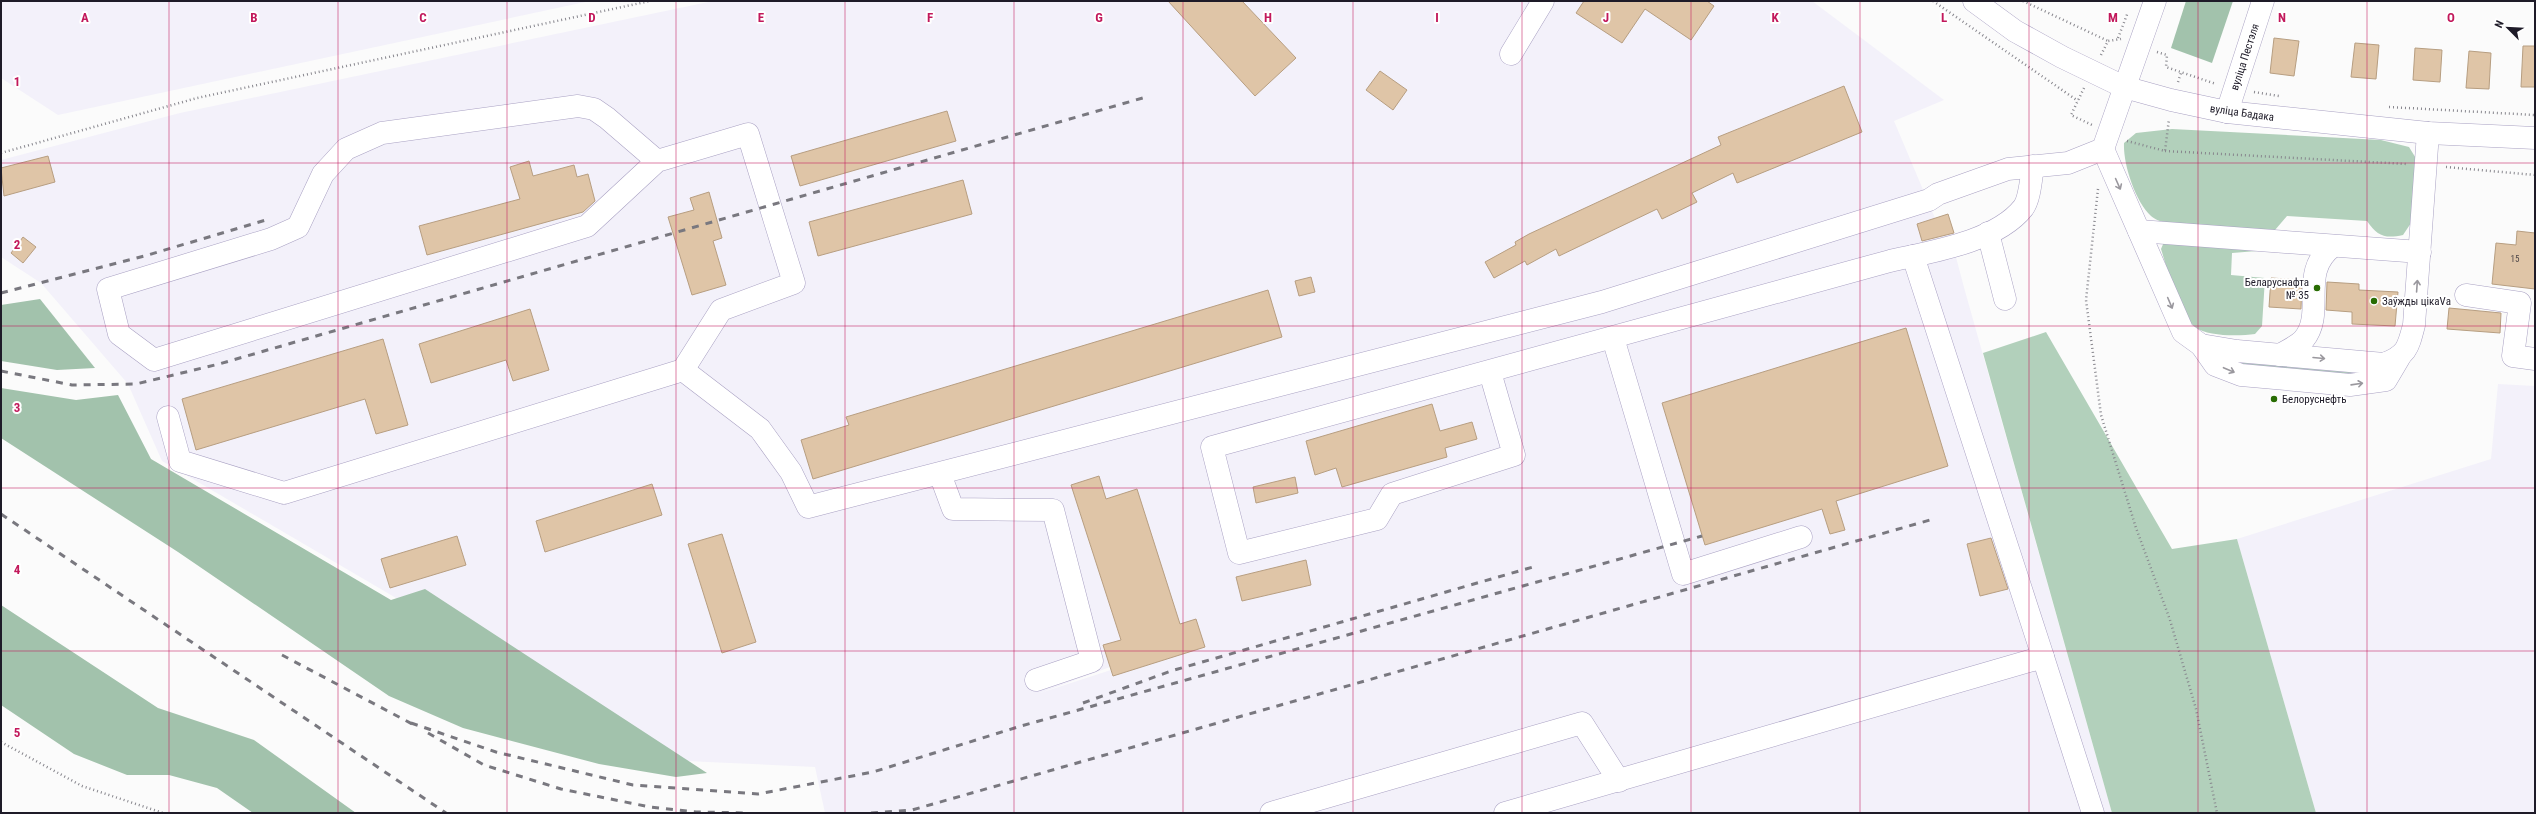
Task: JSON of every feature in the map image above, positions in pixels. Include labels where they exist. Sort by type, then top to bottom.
[{"type":"main road","points":[[1511,54],[1543,1]]},
{"type":"main road","name":"вуліца Бадака","points":[[1974,1],[2015,31],[2093,72],[2124,87],[2171,100],[2227,112],[2428,133],[2535,138]]},
{"type":"main road","points":[[683,370],[760,429],[791,472],[808,507],[940,474],[1602,302],[1930,200],[1938,194],[2008,169],[2068,163],[2105,140],[2155,1]]},
{"type":"main road","name":"вуліца Пестэля","points":[[2227,112],[2263,1]]},
{"type":"main road","points":[[168,417],[180,461],[284,493],[683,370],[721,310],[794,283],[748,134],[657,161],[587,226],[154,360],[119,334],[108,289],[271,239],[298,227],[324,174],[346,149],[382,133],[578,106],[594,109],[607,118],[657,161]]},
{"type":"main road","points":[[2105,140],[2139,231],[2183,332],[2201,345],[2215,364],[2241,375],[2350,385],[2386,380],[2399,358],[2408,348],[2414,325],[2428,133]]},
{"type":"main road","points":[[1490,372],[1514,455],[1392,494],[1377,519],[1239,553],[1212,447],[1953,246],[1988,232],[2010,221],[2024,207],[2034,166]]},
{"type":"main road","points":[[2139,231],[2420,252]]},
{"type":"main road","points":[[1988,232],[2004,299]]},
{"type":"main road","points":[[2280,355],[2304,339],[2311,323],[2316,263],[2322,254],[2333,246]]},
{"type":"main road","points":[[1913,256],[2093,813]]},
{"type":"main road","points":[[2466,294],[2520,302],[2513,356],[2535,360]]},
{"type":"main road","points":[[1613,338],[1683,574],[1801,537]]},
{"type":"main road","points":[[2201,345],[2280,355],[2384,364],[2399,358]]},
{"type":"main road","points":[[940,474],[953,509],[1052,510],[1092,661],[1036,680]]},
{"type":"main road","points":[[1505,813],[2043,658]]},
{"type":"main road","points":[[1271,813],[1582,723],[1618,781]]},
{"type":"path","points":[[1,153],[197,98],[650,1]]},
{"type":"path","points":[[1933,1],[2078,101]]},
{"type":"path","points":[[2023,1],[2108,41],[2118,38],[2167,55],[2166,67],[2181,73],[2234,90],[2286,96]]},
{"type":"path","points":[[2118,38],[2129,8]]},
{"type":"path","points":[[2108,41],[2071,115],[2105,140],[2165,150],[2426,165],[2535,175]]},
{"type":"path","points":[[2165,150],[2171,100],[2181,73]]},
{"type":"path","points":[[2384,107],[2535,115]]},
{"type":"path","points":[[2099,186],[2086,300],[2101,415],[2136,528],[2170,620],[2196,709],[2217,813]]},
{"type":"path","points":[[1,742],[82,786],[163,813]]},
{"type":"shaded area","points":[[1,1],[590,1],[58,115],[1,78]]},
{"type":"shaded area","points":[[713,1],[1812,1],[1944,100],[1894,121],[1935,218],[1948,214],[1954,235],[1953,246],[1965,291],[2112,813],[825,813],[815,767],[665,760],[391,595],[162,461],[128,384],[41,283],[1,257],[1,160],[180,113]],"holes":[[[1110,667],[1111,670],[1040,693]]]},
{"type":"shaded area","points":[[2498,384],[2535,386],[2535,813],[2316,813],[2237,539],[2491,459]]},
{"type":"green space","points":[[2186,1],[2233,1],[2212,63],[2171,48]]},
{"type":"green space","points":[[2172,129],[2381,140],[2409,147],[2417,160],[2413,220],[2403,235],[2391,237],[2378,233],[2367,221],[2287,216],[2275,230],[2165,223],[2151,216],[2135,192],[2128,171],[2124,152],[2124,143],[2136,133]]},
{"type":"green space","points":[[2164,242],[2257,251],[2232,253],[2231,275],[2265,278],[2262,326],[2255,334],[2233,335],[2208,333],[2195,327],[2189,321],[2170,280],[2161,249]]},
{"type":"green space","points":[[40,299],[95,368],[57,370],[1,361],[1,305]]},
{"type":"green space","points":[[2046,332],[2172,549],[2237,539],[2316,813],[2112,813],[1983,353]]},
{"type":"green space","points":[[2248,362],[2340,369],[2358,374],[2348,377],[2281,373],[2237,363]]},
{"type":"green space","points":[[1,388],[76,400],[118,395],[151,459],[391,600],[425,589],[707,773],[676,777],[599,764],[463,728],[389,696],[178,552],[1,438]]},
{"type":"green space","points":[[1,605],[158,708],[254,740],[356,813],[253,813],[217,788],[169,775],[127,775],[74,754],[1,705]]},
{"type":"building","points":[[1168,1],[1242,1],[1296,58],[1255,96]]},
{"type":"building","points":[[1584,1],[1707,1],[1714,6],[1691,40],[1645,9],[1622,43],[1576,13]]},
{"type":"building","points":[[2274,38],[2299,41],[2294,76],[2270,73]]},
{"type":"building","points":[[2355,43],[2379,45],[2376,79],[2351,77]]},
{"type":"building","points":[[2523,46],[2535,46],[2535,87],[2521,87]]},
{"type":"building","points":[[2415,48],[2442,50],[2440,82],[2413,80]]},
{"type":"building","points":[[2469,51],[2491,53],[2489,89],[2466,88]]},
{"type":"building","points":[[1380,71],[1407,90],[1393,110],[1366,90]]},
{"type":"building","points":[[1844,86],[1862,132],[1737,183],[1733,173],[1692,193],[1697,202],[1662,219],[1657,209],[1559,256],[1556,249],[1527,265],[1525,261],[1494,278],[1485,262],[1516,245],[1515,242],[1529,234],[1721,145],[1718,137]]},
{"type":"building","points":[[947,111],[956,141],[800,186],[791,156]]},
{"type":"building","points":[[48,156],[55,182],[4,196],[1,168]]},
{"type":"building","points":[[529,161],[533,176],[574,165],[577,177],[588,174],[595,201],[583,212],[427,255],[419,226],[520,199],[510,167]]},
{"type":"building","points":[[963,180],[972,214],[818,256],[809,222]]},
{"type":"building","points":[[709,192],[722,238],[713,241],[726,285],[692,295],[668,217],[694,210],[690,198]]},
{"type":"building","points":[[1948,214],[1954,233],[1922,241],[1917,224]]},
{"type":"building","points":[[2517,231],[2535,233],[2535,289],[2492,284],[2496,243],[2516,245]]},
{"type":"building","points":[[23,237],[36,247],[23,263],[11,253]]},
{"type":"building","points":[[1311,277],[1315,292],[1299,296],[1295,281]]},
{"type":"building","points":[[2271,278],[2302,280],[2301,309],[2269,307]]},
{"type":"building","points":[[2327,282],[2359,284],[2359,290],[2398,292],[2395,326],[2352,324],[2352,312],[2326,310]]},
{"type":"building","points":[[1268,290],[1282,337],[813,479],[801,440],[849,425],[846,417]]},
{"type":"building","points":[[2449,308],[2501,313],[2500,333],[2447,329]]},
{"type":"building","points":[[530,309],[549,370],[513,381],[506,360],[431,383],[419,344]]},
{"type":"building","points":[[1906,328],[1948,466],[1836,501],[1845,530],[1830,534],[1822,509],[1705,545],[1662,403]]},
{"type":"building","points":[[383,339],[408,425],[376,434],[365,399],[196,450],[182,399]]},
{"type":"building","points":[[1432,404],[1440,431],[1472,422],[1477,439],[1445,448],[1447,457],[1342,487],[1336,468],[1315,475],[1306,441]]},
{"type":"building","points":[[1099,476],[1106,499],[1137,489],[1180,624],[1196,619],[1205,647],[1113,676],[1103,645],[1121,640],[1071,485]]},
{"type":"building","points":[[1295,477],[1298,493],[1256,503],[1253,487]]},
{"type":"building","points":[[652,484],[662,515],[545,552],[536,521]]},
{"type":"building","points":[[722,534],[756,642],[722,653],[688,544]]},
{"type":"building","points":[[457,536],[466,565],[390,588],[381,559]]},
{"type":"building","points":[[1991,538],[2008,589],[1980,596],[1967,544]]},
{"type":"building","points":[[1306,560],[1311,585],[1242,601],[1236,577]]},
{"type":"railway","points":[[1,371],[72,385],[136,384],[219,364],[1146,97]]},
{"type":"railway","points":[[1,293],[148,255],[266,220]]},
{"type":"railway","points":[[1,514],[446,813]]},
{"type":"railway","points":[[871,813],[912,810],[1930,520]]},
{"type":"railway","points":[[411,723],[496,752],[633,785],[758,794],[873,772],[1021,726],[1702,536]]},
{"type":"railway","points":[[1083,703],[1171,671],[1533,567]]},
{"type":"railway","points":[[282,655],[416,726]]},
{"type":"railway","points":[[428,733],[484,765],[561,789],[650,807],[696,812],[749,813]]},
{"type":"place","name":"Беларуснафта № 35","points":[[2317,288]]},
{"type":"place","name":"Заўжды цікаVа","points":[[2374,301]]},
{"type":"place","name":"Белоруснефть","points":[[2274,399]]}]
